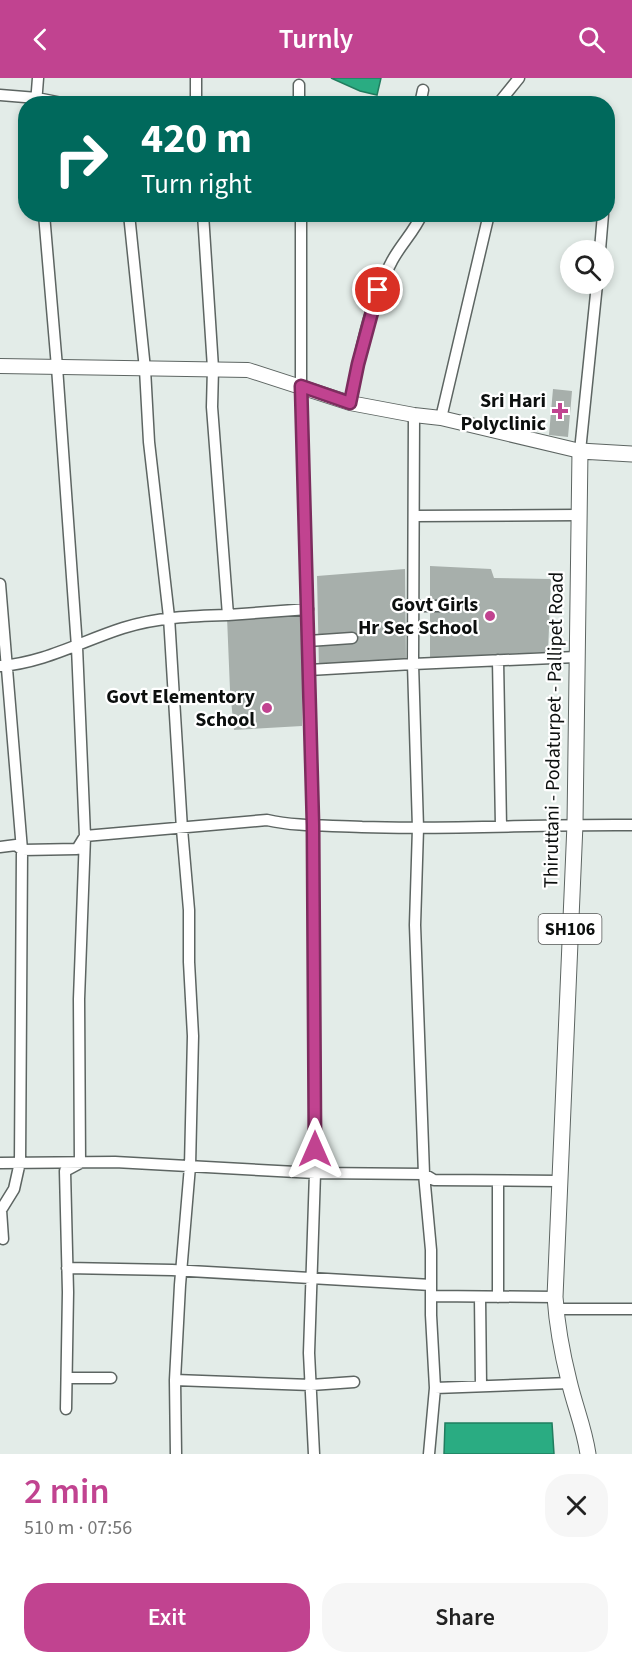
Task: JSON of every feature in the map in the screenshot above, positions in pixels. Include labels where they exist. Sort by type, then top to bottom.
[{"type":"main road","points":[[0,366],[248,370],[350,403],[441,418],[580,451],[631,452]]},
{"type":"main road","name":"Thiruttani - Podaturpet - Pallipet Road","points":[[580,451],[575,824],[555,1303],[557,1328],[584,1428],[588,1454]]},
{"type":"street","points":[[36,96],[38,78]]},
{"type":"street","points":[[196,78],[196,96]]},
{"type":"street","points":[[504,96],[519,78]]},
{"type":"street","points":[[299,85],[299,96]]},
{"type":"street","points":[[422,96],[423,90]]},
{"type":"street","points":[[0,95],[18,98]]},
{"type":"street","points":[[45,222],[77,647],[85,836],[79,999],[80,1162]]},
{"type":"street","points":[[130,222],[145,369],[148,442],[169,617],[189,910],[193,1036],[190,1166],[175,1380],[176,1454]]},
{"type":"street","points":[[203,222],[213,369],[212,407],[228,615]]},
{"type":"street","points":[[301,222],[301,386],[313,825],[315,1173],[309,1353],[314,1454]]},
{"type":"street","points":[[350,403],[378,290],[392,261],[418,222]]},
{"type":"street","points":[[441,418],[487,222]]},
{"type":"street","points":[[601,240],[602,222]]},
{"type":"street","points":[[580,451],[596,294]]},
{"type":"street","points":[[414,415],[413,664],[418,828],[415,925],[435,1388],[429,1454]]},
{"type":"street","points":[[414,516],[578,515]]},
{"type":"street","points":[[0,584],[4,666],[22,849],[20,1162],[14,1189],[1,1210],[3,1239]]},
{"type":"street","points":[[413,606],[457,606]]},
{"type":"street","points":[[4,666],[44,657],[77,647],[123,628],[169,617],[308,609]]},
{"type":"street","points":[[308,641],[352,638]]},
{"type":"street","points":[[309,670],[576,657]]},
{"type":"street","points":[[498,660],[501,826]]},
{"type":"street","points":[[85,836],[267,820],[289,825],[418,828],[632,825]]},
{"type":"street","points":[[0,847],[16,845],[22,849],[77,849],[85,836]]},
{"type":"street","points":[[66,1409],[65,1171],[80,1162]]},
{"type":"street","points":[[0,1163],[80,1162],[315,1173],[424,1174],[434,1180],[559,1181]]},
{"type":"street","points":[[498,1181],[498,1297]]},
{"type":"street","points":[[67,1268],[305,1276],[312,1279],[480,1297],[632,1309]]},
{"type":"street","points":[[480,1297],[481,1385]]},
{"type":"street","points":[[67,1378],[111,1378]]},
{"type":"street","points":[[175,1380],[311,1385],[354,1382]]},
{"type":"street","points":[[435,1388],[570,1383]]},
{"type":"shaded area","points":[[331,78],[381,78],[377,95],[360,91]]},
{"type":"shaded area","points":[[445,1423],[552,1423],[554,1454],[444,1454]]},
{"type":"building","points":[[553,389],[572,391],[568,437],[549,435]]},
{"type":"building","name":"Govt Girls Hr Sec School","points":[[430,566],[491,569],[494,578],[551,579],[548,652],[430,658]]},
{"type":"building","points":[[405,569],[406,662],[319,669],[317,576]]},
{"type":"building","points":[[302,612],[302,726],[234,730],[227,617]]},
{"type":"place","name":"Sri Hari Polyclinic","points":[[560,411]]},
{"type":"place","name":"Govt Girls Hr Sec School","points":[[490,616]]},
{"type":"place","name":"Govt Elementory School","points":[[267,708]]},
{"type":"route","points":[[315,1149],[313,825],[301,386],[350,403],[369,318],[378,290]]}]
